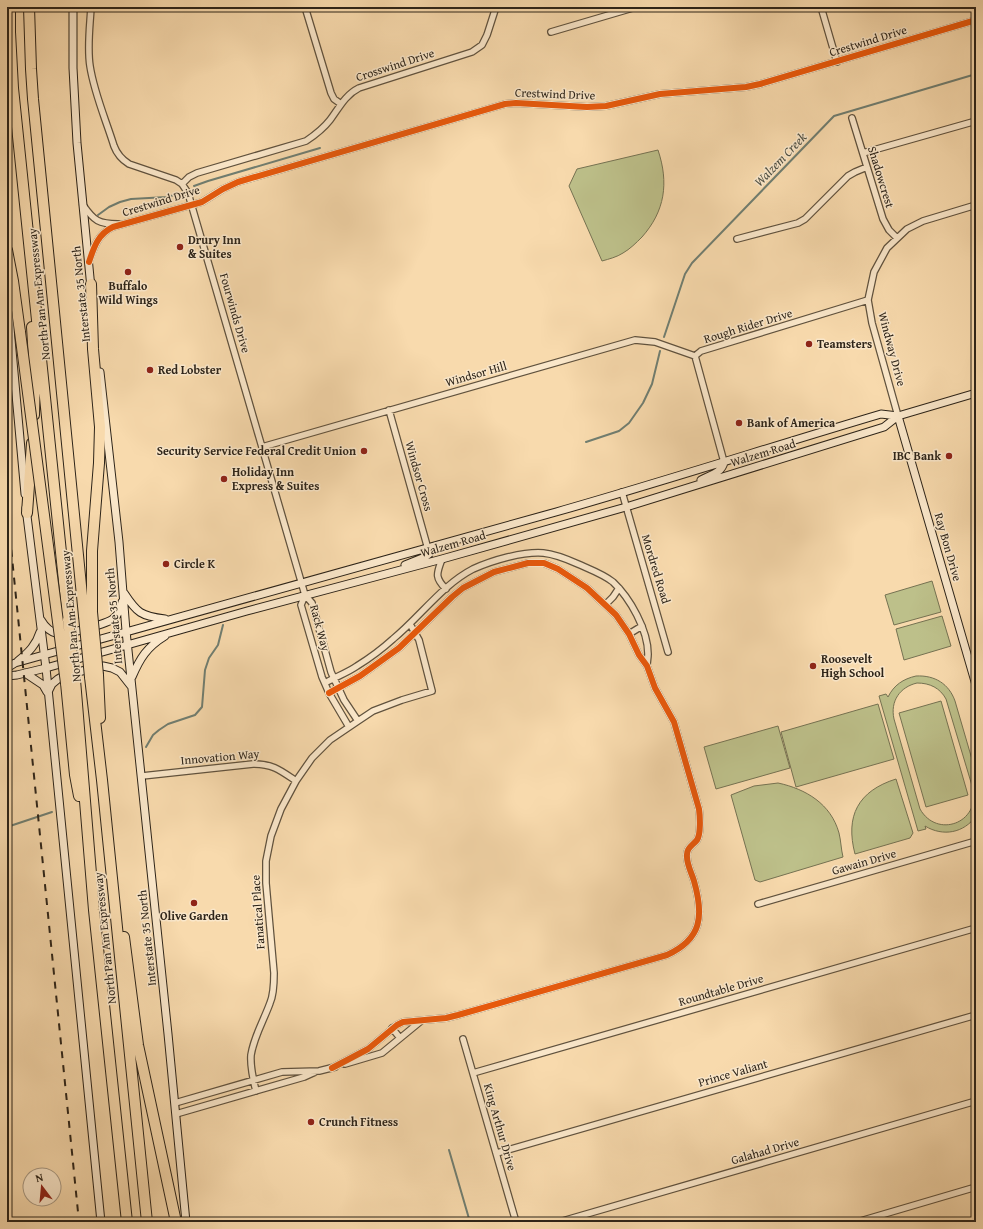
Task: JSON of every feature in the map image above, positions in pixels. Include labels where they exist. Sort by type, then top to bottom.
[{"type":"highway","name":"North Pan Am Expressway","points":[[10,7],[13,88],[39,330],[68,620],[71,681],[127,1222]]},
{"type":"highway","name":"North Pan Am Expressway","points":[[30,7],[33,99],[88,614],[102,780],[147,1222]]},
{"type":"highway","points":[[7,250],[14,281],[20,332],[71,681]]},
{"type":"highway","points":[[27,513],[35,375],[30,305],[30,251]]},
{"type":"highway","points":[[88,614],[100,442],[98,395],[93,349],[91,284]]},
{"type":"highway","points":[[110,860],[127,954],[138,1046],[176,1222]]},
{"type":"main road","name":"Interstate 35 North","points":[[73,7],[73,68],[77,143],[119,542],[127,644],[142,776],[186,1222]]},
{"type":"main road","points":[[7,295],[27,513],[46,668],[101,1222]]},
{"type":"main road","name":"Walzem Road","points":[[7,676],[46,668],[127,644],[442,559],[626,507],[884,427],[898,416],[976,394]]},
{"type":"main road","name":"Walzem Road","points":[[7,668],[15,663],[126,631],[302,584],[622,492],[881,414],[898,416]]},
{"type":"main road","name":"Ray Bon Drive","points":[[898,416],[976,685]]},
{"type":"main road","points":[[681,489],[720,471],[724,462]]},
{"type":"main road","points":[[384,574],[426,557],[429,554],[428,548]]},
{"type":"main road","points":[[40,618],[46,627],[57,634],[101,625],[117,616],[121,606],[123,592]]},
{"type":"main road","points":[[123,592],[133,607],[140,613],[151,617],[169,619]]},
{"type":"main road","points":[[15,663],[29,653],[41,630]]},
{"type":"main road","points":[[131,679],[138,664],[151,645],[174,631]]},
{"type":"main road","points":[[48,692],[52,684],[65,675],[103,666],[120,672],[132,688]]},
{"type":"main road","points":[[25,673],[43,685],[48,692]]},
{"type":"street","points":[[90,7],[90,66],[94,85],[117,153],[129,164],[170,178],[182,184]]},
{"type":"street","points":[[313,7],[305,8],[331,93],[334,99],[341,104]]},
{"type":"street","name":"Crosswind Drive","points":[[182,184],[189,177],[197,173],[306,141],[318,134],[352,92],[370,84],[472,52],[482,45],[487,35],[496,7]]},
{"type":"street","points":[[551,32],[636,7]]},
{"type":"street","points":[[821,7],[837,62]]},
{"type":"street","name":"Crestwind Drive","points":[[89,262],[96,244],[103,233],[123,224],[192,204],[208,198],[222,189],[238,182],[505,104],[523,103],[587,107],[606,106],[660,94],[746,87],[837,62],[976,20]]},
{"type":"street","name":"Shadowcrest","points":[[852,118],[883,219],[888,230],[897,238]]},
{"type":"street","points":[[863,154],[976,121]]},
{"type":"street","points":[[737,239],[798,223],[805,219],[848,176],[867,168]]},
{"type":"street","name":"Fourwinds Drive","points":[[182,184],[188,193],[192,204],[305,595]]},
{"type":"street","name":"Crestwind Drive","points":[[83,203],[90,215],[99,222],[104,224],[123,224]]},
{"type":"street","name":"Windway Drive","points":[[898,416],[872,323],[868,300],[872,281],[878,264],[888,248],[908,229],[923,221],[976,205]]},
{"type":"street","name":"Rough Rider Drive","points":[[724,462],[695,356],[701,351],[868,300]]},
{"type":"street","name":"Windsor Hill","points":[[262,447],[635,340],[655,342],[695,356]]},
{"type":"street","name":"Windsor Cross","points":[[389,410],[428,548]]},
{"type":"street","name":"Mordred Road","points":[[622,492],[668,652]]},
{"type":"street","points":[[325,683],[356,667],[369,658],[410,624],[446,589],[473,570],[491,562],[524,553],[538,552],[554,554],[564,558],[608,578],[620,588],[642,626],[648,654],[647,666]]},
{"type":"street","points":[[442,559],[437,577],[439,582],[446,589]]},
{"type":"street","points":[[329,693],[380,663],[416,633],[452,596],[463,588],[494,572],[528,563],[544,563],[575,579],[606,604],[616,615],[628,634],[638,654],[647,666],[655,688],[674,722],[699,809],[700,819],[698,837],[688,848],[687,858],[700,907],[698,922],[694,933],[687,943],[676,951],[667,955],[458,1016],[403,1022],[392,1028],[368,1049],[332,1068]]},
{"type":"street","points":[[606,604],[620,588]]},
{"type":"street","name":"Rack Way","points":[[305,595],[312,603],[338,688],[344,700],[358,720]]},
{"type":"street","name":"Rack Way","points":[[305,595],[302,605],[325,683],[329,693],[349,727]]},
{"type":"street","points":[[410,624],[416,633]]},
{"type":"street","points":[[628,634],[642,626]]},
{"type":"street","name":"Fanatical Place","points":[[256,1091],[251,1071],[251,1055],[256,1037],[271,1002],[274,986],[266,882],[266,861],[271,836],[281,808],[296,781],[312,758],[330,740],[358,720],[380,709],[402,700],[432,692],[416,633]]},
{"type":"street","name":"Innovation Way","points":[[142,776],[253,764],[266,764],[278,769],[296,781]]},
{"type":"street","name":"Gawain Drive","points":[[758,904],[976,841]]},
{"type":"street","name":"Roundtable Drive","points":[[473,1073],[976,928]]},
{"type":"street","name":"Prince Valiant","points":[[496,1153],[976,1015]]},
{"type":"street","points":[[176,1114],[382,1053],[422,1020]]},
{"type":"street","points":[[392,1028],[400,1038]]},
{"type":"street","name":"King Arthur Drive","points":[[463,1039],[516,1222]]},
{"type":"street","points":[[175,1103],[282,1072],[319,1071]]},
{"type":"street","name":"Galahad Drive","points":[[559,1222],[976,1101]]},
{"type":"street","points":[[857,1222],[976,1187]]},
{"type":"green space","points":[[658,150],[664,185],[663,196],[656,217],[642,237],[631,248],[618,256],[602,261],[569,186],[577,169]]},
{"type":"green space","points":[[932,581],[941,612],[894,625],[885,595]]},
{"type":"green space","points":[[942,616],[951,646],[904,660],[896,629]]},
{"type":"green space","points":[[923,676],[935,679],[945,685],[949,690],[955,701],[976,773],[976,816],[966,826],[953,832],[939,831],[925,826],[926,829],[918,831],[879,696],[886,694],[888,697],[896,686],[911,677]],"holes":[[[922,683],[938,689],[946,699],[973,789],[973,801],[970,811],[964,818],[956,823],[946,825],[936,823],[927,818],[920,809],[894,719],[893,712],[895,701],[901,691],[911,685]]]},
{"type":"green space","points":[[941,701],[968,795],[926,807],[899,713]]},
{"type":"green space","points":[[878,704],[894,759],[796,787],[781,732]]},
{"type":"green space","points":[[778,726],[790,768],[716,789],[704,747]]},
{"type":"green space","points":[[896,779],[913,833],[910,838],[855,854],[852,840],[852,828],[858,807],[872,790]]},
{"type":"green space","points":[[778,783],[798,789],[816,799],[824,806],[835,823],[839,833],[843,857],[760,882],[755,880],[731,795],[754,786]]},
{"type":"waterway","name":"Walzem Creek","points":[[664,337],[685,274],[692,263],[834,116],[976,74]]},
{"type":"waterway","points":[[194,186],[320,148]]},
{"type":"waterway","points":[[98,215],[109,207],[131,199],[167,197],[181,193]]},
{"type":"waterway","name":"Walzem Creek","points":[[586,442],[619,431],[629,423],[643,403],[652,384],[660,351]]},
{"type":"waterway","name":"Walzem Creek","points":[[146,747],[153,735],[159,730],[168,724],[195,715],[202,707],[205,670],[209,658],[218,645],[223,625]]},
{"type":"waterway","name":"Walzem Creek","points":[[7,827],[52,812]]},
{"type":"waterway","points":[[449,1150],[470,1222]]},
{"type":"railway","points":[[7,508],[79,1222]]},
{"type":"cycle path","points":[[89,262],[100,237],[113,227],[202,202],[238,182],[505,104],[516,103],[587,107],[606,106],[660,94],[746,87],[976,20]]},
{"type":"cycle path","points":[[329,693],[360,676],[399,648],[463,588],[494,572],[528,563],[544,563],[558,569],[587,588],[616,615],[629,634],[639,655],[647,666],[655,688],[674,722],[699,809],[700,820],[700,829],[697,840],[688,849],[687,854],[688,863],[697,894],[699,916],[694,934],[679,949],[667,955],[458,1015],[446,1018],[403,1022],[397,1025],[368,1049],[332,1068]]},
{"type":"place","name":"Drury Inn & Suites","points":[[180,247]]},
{"type":"place","name":"Buffalo Wild Wings","points":[[128,272]]},
{"type":"place","name":"Teamsters","points":[[809,344]]},
{"type":"place","name":"Red Lobster","points":[[150,370]]},
{"type":"place","name":"Bank of America","points":[[739,423]]},
{"type":"place","name":"Security Service Federal Credit Union","points":[[364,451]]},
{"type":"place","name":"IBC Bank","points":[[949,456]]},
{"type":"place","name":"Holiday Inn Express & Suites","points":[[224,479]]},
{"type":"place","name":"Circle K","points":[[166,564]]},
{"type":"place","name":"Roosevelt High School","points":[[813,666]]},
{"type":"place","name":"Olive Garden","points":[[194,903]]},
{"type":"place","name":"Crunch Fitness","points":[[311,1122]]}]
